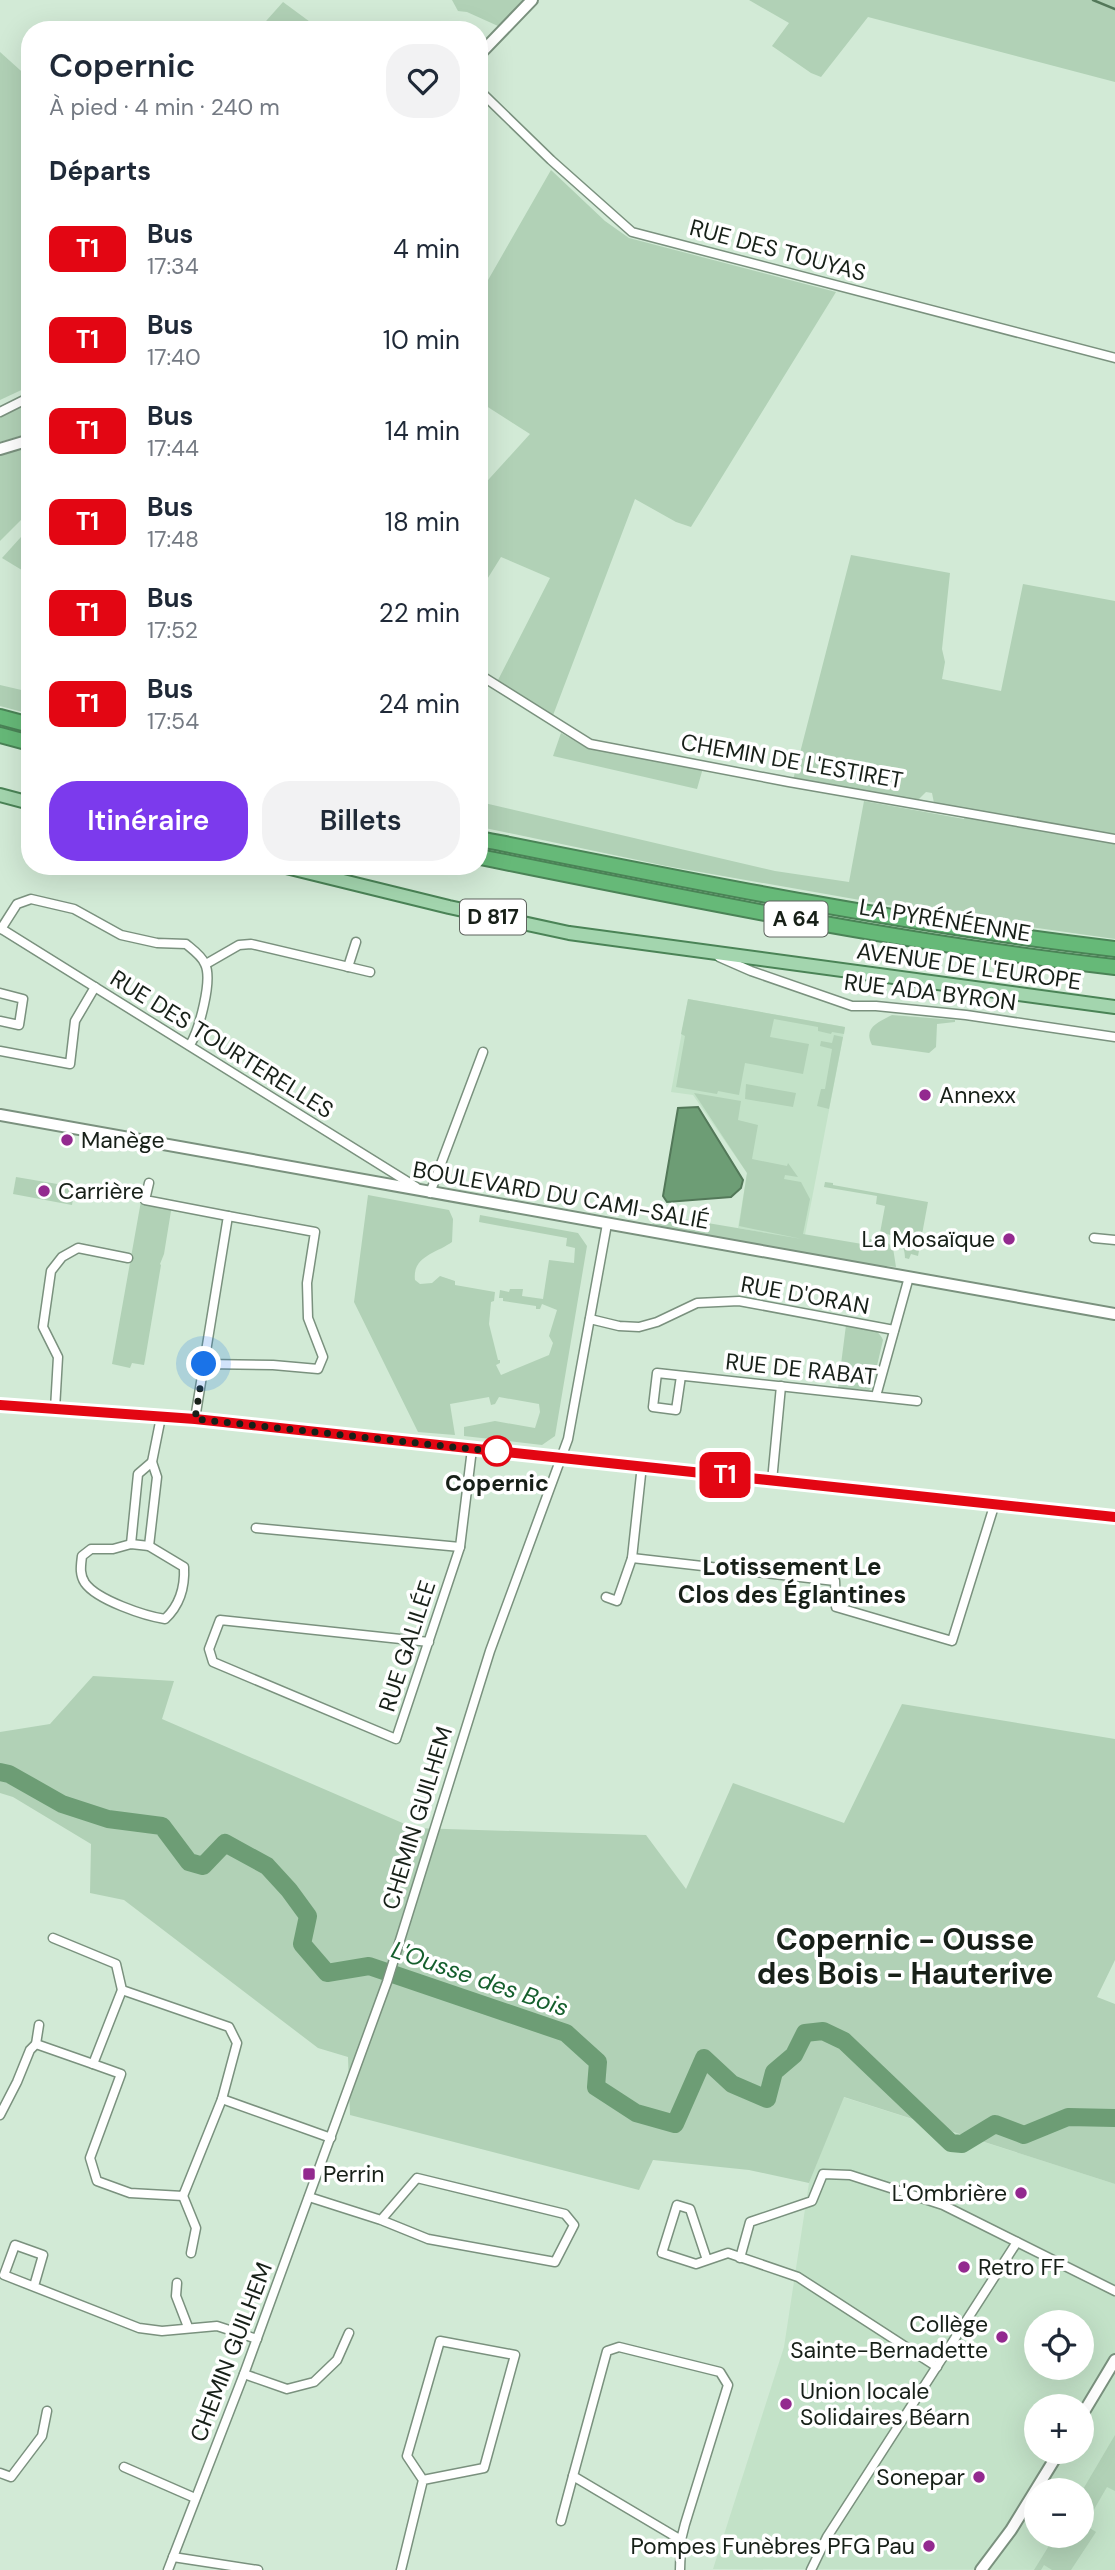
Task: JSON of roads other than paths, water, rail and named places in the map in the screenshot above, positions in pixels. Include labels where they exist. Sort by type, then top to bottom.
[{"type":"highway","points":[[0,717],[21,723]]},
{"type":"highway","points":[[0,735],[21,741]]},
{"type":"highway","name":"LA PYRÉNÉENNE","points":[[488,841],[765,896],[1115,949]]},
{"type":"highway","name":"LA PYRÉNÉENNE","points":[[488,859],[760,913],[1054,960],[1115,967]]},
{"type":"main road","points":[[0,795],[21,801]]},
{"type":"main road","name":"AVENUE DE L'EUROPE","points":[[320,875],[528,925],[617,940],[1115,1007]]},
{"type":"street","points":[[488,46],[532,0]]},
{"type":"street","name":"RUE DES TOUYAS","points":[[488,99],[551,160],[632,232],[1115,358]]},
{"type":"street","points":[[0,412],[21,402]]},
{"type":"street","points":[[0,449],[21,443]]},
{"type":"street","name":"CHEMIN DE L'ESTIRET","points":[[488,680],[590,744],[1115,839]]},
{"type":"street","points":[[1,929],[17,904],[31,899],[74,909],[121,935],[157,943],[186,944],[206,964],[208,978],[203,1005],[190,1045]]},
{"type":"street","name":"RUE DES TOURTERELLES","points":[[1,929],[427,1193]]},
{"type":"street","points":[[348,967],[356,942]]},
{"type":"street","points":[[206,964],[239,945],[251,944],[370,972]]},
{"type":"street","name":"RUE ADA BYRON","points":[[706,952],[751,971],[852,1006],[966,1015],[1115,1037]]},
{"type":"street","points":[[0,1051],[70,1064],[75,1021],[95,987]]},
{"type":"street","points":[[0,993],[23,999],[19,1025],[0,1021]]},
{"type":"street","points":[[427,1193],[484,1052]]},
{"type":"street","name":"BOULEVARD DU CAMI-SALIÉ","points":[[0,1115],[1115,1314]]},
{"type":"street","points":[[149,1183],[145,1200],[315,1232],[307,1283],[308,1318],[323,1357],[318,1369],[204,1364]]},
{"type":"street","points":[[195,1419],[228,1216]]},
{"type":"street","name":"CHEMIN GUILHEM","points":[[168,2570],[244,2374],[387,1982],[482,1675],[568,1439],[607,1224]]},
{"type":"street","points":[[1094,1238],[1115,1240]]},
{"type":"street","points":[[55,1409],[58,1357],[43,1327],[51,1271],[62,1257],[79,1248],[128,1258]]},
{"type":"street","points":[[876,1396],[909,1277]]},
{"type":"street","name":"RUE D'ORAN","points":[[590,1319],[619,1326],[639,1327],[697,1304],[739,1301],[894,1330]]},
{"type":"street","name":"RUE DE RABAT","points":[[681,1376],[676,1410],[653,1407],[657,1373],[917,1401]]},
{"type":"street","points":[[772,1481],[781,1386]]},
{"type":"street","points":[[0,1405],[195,1419],[1115,1517]]},
{"type":"street","points":[[149,1546],[158,1477],[152,1462],[161,1417]]},
{"type":"street","name":"RUE GALILÉE","points":[[429,1642],[220,1620],[209,1649],[213,1662],[396,1739],[429,1642],[460,1547],[472,1449]]},
{"type":"street","points":[[131,1544],[138,1474],[152,1462]]},
{"type":"street","points":[[606,1597],[617,1601],[632,1558],[642,1465]]},
{"type":"street","points":[[632,1558],[835,1581],[835,1607],[952,1641],[995,1503]]},
{"type":"street","points":[[256,1528],[460,1547]]},
{"type":"street","points":[[131,1544],[149,1546],[184,1567],[185,1581],[175,1609],[166,1619],[149,1616],[120,1604],[85,1583],[80,1570],[82,1556],[91,1549],[113,1549],[131,1544]]},
{"type":"street","points":[[53,1938],[116,1964],[122,1990],[93,2064]]},
{"type":"street","points":[[122,1990],[229,2027],[237,2043],[222,2099],[183,2196],[196,2228],[191,2253]]},
{"type":"street","points":[[0,2115],[18,2082],[30,2050],[36,2044],[39,2025]]},
{"type":"street","points":[[36,2044],[121,2074],[90,2158],[97,2181],[130,2193],[183,2196]]},
{"type":"street","points":[[222,2099],[331,2138]]},
{"type":"street","points":[[740,2258],[750,2222],[812,2201],[823,2174],[850,2175],[943,2205],[1115,2291]]},
{"type":"street","points":[[309,2197],[381,2220],[428,2239],[555,2262],[574,2225],[565,2214],[417,2178],[381,2220]]},
{"type":"street","points":[[707,2260],[690,2209],[677,2205],[662,2253],[696,2264],[728,2253],[797,2277],[937,2367]]},
{"type":"street","points":[[811,2570],[827,2538],[1017,2242]]},
{"type":"street","points":[[34,2286],[43,2255],[15,2245],[4,2274],[34,2286],[139,2328],[162,2331],[217,2326],[257,2339]]},
{"type":"street","points":[[177,2283],[176,2296],[188,2327]]},
{"type":"street","points":[[244,2374],[287,2389],[314,2382],[337,2360],[349,2333]]},
{"type":"street","points":[[401,2570],[423,2480],[407,2456],[440,2341],[515,2355],[484,2468],[423,2480]]},
{"type":"street","points":[[561,2521],[607,2351],[619,2347],[720,2372],[728,2385],[681,2540],[680,2570]]},
{"type":"street","points":[[1094,2395],[1115,2360]]},
{"type":"street","points":[[0,2473],[11,2477],[42,2436],[47,2411]]},
{"type":"street","points":[[981,2570],[1011,2530],[1052,2464]]},
{"type":"street","points":[[124,2467],[195,2498]]},
{"type":"street","points":[[573,2476],[681,2540]]},
{"type":"street","points":[[173,2557],[258,2570]]},
{"type":"waterway","points":[[1093,0],[1115,9]]},
{"type":"waterway","name":"L'Ousse des Bois","points":[[0,1772],[9,1774],[62,1804],[108,1819],[162,1826],[189,1862],[203,1866],[225,1843],[267,1866],[289,1890],[308,1916],[302,1944],[327,1973],[369,1966],[566,2033],[598,2062],[596,2087],[636,2113],[675,2124],[704,2058],[732,2084],[767,2099],[774,2072],[794,2055],[805,2033],[823,2031],[844,2041],[951,2143],[962,2144],[995,2124],[1024,2135],[1068,2117],[1115,2118]]},
{"type":"place","name":"Annexx","points":[[925,1095]]},
{"type":"place","name":"Manège","points":[[67,1140]]},
{"type":"place","name":"Carrière","points":[[44,1191]]},
{"type":"place","name":"La Mosaïque","points":[[1009,1239]]},
{"type":"place","name":"Copernic","points":[[497,1451]]},
{"type":"place","name":"Perrin","points":[[309,2174]]},
{"type":"place","name":"L'Ombrière","points":[[1021,2193]]},
{"type":"place","name":"Retro FF","points":[[964,2267]]},
{"type":"place","name":"Collège Sainte-Bernadette","points":[[1002,2337]]},
{"type":"place","name":"Union locale Solidaires Béarn","points":[[786,2404]]},
{"type":"place","name":"Sonepar","points":[[979,2477]]},
{"type":"place","name":"Pompes Funèbres PFG Pau","points":[[929,2546]]},
{"type":"district","name":"Lotissement Le Clos des Églantines","points":[[792,1581]]},
{"type":"district","name":"Copernic - Ousse des Bois - Hauterive","points":[[905,1958]]}]
